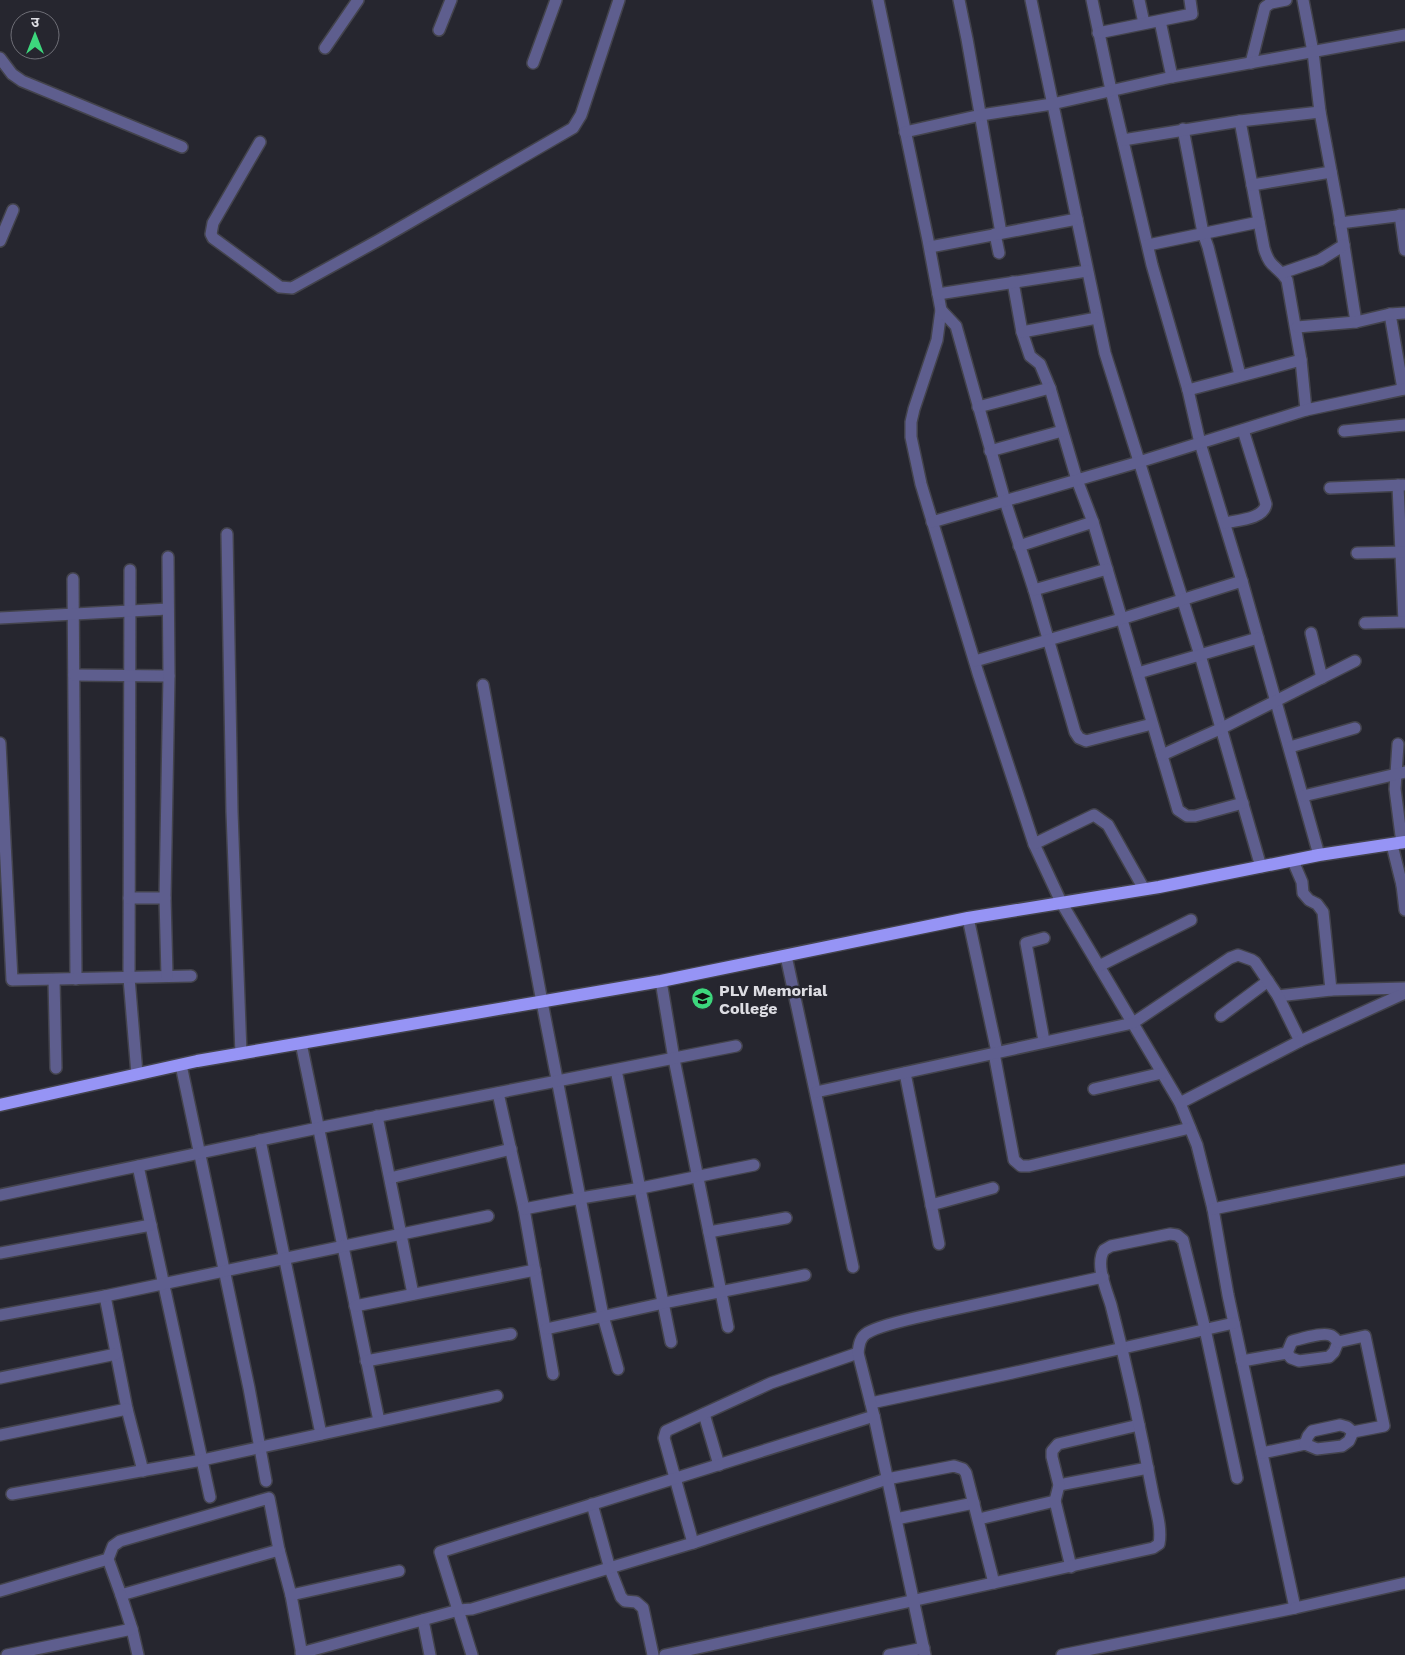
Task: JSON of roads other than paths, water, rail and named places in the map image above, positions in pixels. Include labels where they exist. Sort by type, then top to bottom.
[{"type":"main road","points":[[0,1105],[181,1065],[661,981],[968,918],[1144,889],[1319,855],[1400,843]]},
{"type":"street","points":[[325,48],[358,0]]},
{"type":"street","points":[[440,30],[451,0]]},
{"type":"street","points":[[534,63],[556,0]]},
{"type":"street","points":[[260,142],[213,223],[211,234],[213,238],[280,287],[292,288],[573,128],[581,115],[619,0]]},
{"type":"street","points":[[878,0],[930,247],[941,310],[937,340],[911,422],[911,436],[921,484],[1034,844],[1061,902],[1180,1103],[1197,1145],[1213,1209],[1234,1323],[1295,1608]]},
{"type":"street","points":[[959,0],[981,116],[999,253]]},
{"type":"street","points":[[1031,0],[1105,353],[1200,655],[1261,867]]},
{"type":"street","points":[[1094,0],[1098,33],[1148,245],[1188,390],[1200,443],[1290,747],[1319,855]]},
{"type":"street","points":[[1139,0],[1144,23]]},
{"type":"street","points":[[1098,33],[1192,14],[1190,0]]},
{"type":"street","points":[[1251,63],[1265,7],[1271,3],[1286,0]]},
{"type":"street","points":[[1303,0],[1356,322]]},
{"type":"street","points":[[1160,21],[1172,77]]},
{"type":"street","points":[[905,132],[1052,104],[1172,77],[1405,36]]},
{"type":"street","points":[[0,58],[12,74],[22,81],[182,147]]},
{"type":"street","points":[[1123,140],[1182,129],[1320,112]]},
{"type":"street","points":[[1240,121],[1267,259],[1287,280],[1297,327],[1306,410]]},
{"type":"street","points":[[1182,129],[1203,233],[1211,256],[1240,375]]},
{"type":"street","points":[[1252,185],[1332,172]]},
{"type":"street","points":[[0,241],[13,210]]},
{"type":"street","points":[[1340,223],[1402,215],[1405,250]]},
{"type":"street","points":[[930,247],[1078,219]]},
{"type":"street","points":[[1148,245],[1259,222]]},
{"type":"street","points":[[1282,273],[1320,260],[1344,245]]},
{"type":"street","points":[[938,294],[1087,271]]},
{"type":"street","points":[[1013,282],[1022,332],[1030,356],[1040,364],[1050,388],[1077,480],[1093,522],[1178,810],[1181,814],[1195,816],[1243,803]]},
{"type":"street","points":[[941,310],[956,326],[990,451],[1034,590],[1075,732],[1079,738],[1086,741],[1152,724]]},
{"type":"street","points":[[1297,327],[1356,322],[1390,314],[1405,313]]},
{"type":"street","points":[[932,522],[1139,462],[1306,410],[1404,389],[1390,314]]},
{"type":"street","points":[[1022,332],[1097,318]]},
{"type":"street","points":[[1188,390],[1301,360]]},
{"type":"street","points":[[978,407],[1050,388]]},
{"type":"street","points":[[1344,431],[1405,425]]},
{"type":"street","points":[[1225,523],[1259,515],[1266,509],[1243,430]]},
{"type":"street","points":[[990,451],[1062,431]]},
{"type":"street","points":[[1330,488],[1401,485],[1404,622],[1365,623]]},
{"type":"street","points":[[1020,546],[1093,522]]},
{"type":"street","points":[[226,534],[232,812],[241,1054]]},
{"type":"street","points":[[1357,553],[1403,552]]},
{"type":"street","points":[[167,976],[168,557]]},
{"type":"street","points":[[1034,590],[1107,569]]},
{"type":"street","points":[[130,570],[129,978],[138,1074]]},
{"type":"street","points":[[73,579],[76,979]]},
{"type":"street","points":[[975,661],[1121,619],[1242,581]]},
{"type":"street","points":[[0,618],[168,609]]},
{"type":"street","points":[[1311,633],[1322,678]]},
{"type":"street","points":[[1138,673],[1258,638]]},
{"type":"street","points":[[1162,755],[1222,728],[1355,661]]},
{"type":"street","points":[[74,675],[169,676]]},
{"type":"street","points":[[483,685],[603,1316],[618,1369]]},
{"type":"street","points":[[1290,747],[1356,728]]},
{"type":"street","points":[[0,743],[12,980],[191,976]]},
{"type":"street","points":[[1398,744],[1401,773],[1395,789],[1405,910]]},
{"type":"street","points":[[1303,796],[1401,773]]},
{"type":"street","points":[[1034,844],[1094,815],[1108,825],[1144,889]]},
{"type":"street","points":[[1293,861],[1302,882],[1303,893],[1323,912],[1331,990]]},
{"type":"street","points":[[129,898],[166,898]]},
{"type":"street","points":[[968,918],[1014,1160],[1021,1166],[1029,1166],[1190,1128]]},
{"type":"street","points":[[1099,966],[1191,920]]},
{"type":"street","points":[[1044,938],[1026,943],[1044,1041]]},
{"type":"street","points":[[816,1092],[1133,1022],[1230,958],[1238,955],[1252,960],[1268,981],[1278,996],[1300,1041]]},
{"type":"street","points":[[786,956],[853,1267]]},
{"type":"street","points":[[54,980],[56,1068]]},
{"type":"street","points":[[661,981],[674,1058],[728,1327]]},
{"type":"street","points":[[1221,1016],[1268,981]]},
{"type":"street","points":[[1278,996],[1331,990],[1405,988]]},
{"type":"street","points":[[1180,1103],[1300,1041],[1405,993]]},
{"type":"street","points":[[302,1043],[342,1247],[379,1421]]},
{"type":"street","points":[[0,1195],[377,1116],[736,1046]]},
{"type":"street","points":[[181,1065],[266,1481]]},
{"type":"street","points":[[616,1070],[671,1342]]},
{"type":"street","points":[[905,1073],[939,1244]]},
{"type":"street","points":[[1094,1089],[1162,1073]]},
{"type":"street","points":[[498,1093],[524,1209],[553,1374]]},
{"type":"street","points":[[377,1116],[413,1294]]},
{"type":"street","points":[[260,1140],[321,1434]]},
{"type":"street","points":[[390,1178],[511,1149]]},
{"type":"street","points":[[524,1209],[754,1165]]},
{"type":"street","points":[[138,1166],[210,1497]]},
{"type":"street","points":[[1213,1209],[1405,1170]]},
{"type":"street","points":[[931,1205],[993,1188]]},
{"type":"street","points":[[0,1315],[105,1296],[488,1216]]},
{"type":"street","points":[[710,1232],[786,1218]]},
{"type":"street","points":[[0,1253],[151,1224]]},
{"type":"street","points":[[665,1655],[1071,1567],[1153,1548],[1159,1544],[1160,1537],[1148,1468],[1122,1348],[1100,1259],[1104,1250],[1111,1246],[1170,1234],[1177,1235],[1183,1240],[1205,1329],[1237,1478]]},
{"type":"street","points":[[355,1306],[535,1270]]},
{"type":"street","points":[[546,1329],[805,1275]]},
{"type":"street","points":[[889,1655],[924,1651],[874,1416],[858,1352],[862,1337],[877,1328],[925,1316],[1103,1277]]},
{"type":"street","points":[[105,1296],[126,1409],[143,1471]]},
{"type":"street","points":[[871,1403],[1234,1323]]},
{"type":"street","points":[[366,1361],[511,1334]]},
{"type":"street","points":[[1287,1353],[1292,1341],[1305,1338],[1327,1334],[1338,1342]]},
{"type":"street","points":[[1338,1342],[1365,1336],[1384,1426],[1353,1432]]},
{"type":"street","points":[[1287,1353],[1291,1358],[1299,1362],[1329,1357],[1334,1352],[1338,1342]]},
{"type":"street","points":[[693,1543],[664,1438],[666,1432],[771,1383],[858,1352]]},
{"type":"street","points":[[1242,1361],[1287,1353]]},
{"type":"street","points":[[0,1378],[116,1354]]},
{"type":"street","points":[[12,1494],[202,1460],[497,1396]]},
{"type":"street","points":[[0,1435],[126,1409]]},
{"type":"street","points":[[704,1414],[719,1465]]},
{"type":"street","points":[[472,1655],[440,1552],[874,1416]]},
{"type":"street","points":[[1071,1567],[1054,1501],[1059,1485],[1052,1457],[1054,1447],[1058,1444],[1139,1425]]},
{"type":"street","points":[[1305,1444],[1312,1432],[1340,1425],[1347,1427],[1353,1432]]},
{"type":"street","points":[[1262,1453],[1305,1444],[1317,1450],[1342,1446],[1349,1441],[1353,1432]]},
{"type":"street","points":[[138,1655],[132,1629],[108,1559],[113,1546],[120,1541],[269,1498],[279,1550],[291,1595],[301,1654],[459,1610],[472,1609],[610,1569],[887,1479],[954,1466],[959,1466],[966,1473],[994,1583]]},
{"type":"street","points":[[1059,1485],[1148,1468]]},
{"type":"street","points":[[979,1519],[1054,1501]]},
{"type":"street","points":[[896,1519],[974,1503]]},
{"type":"street","points":[[592,1504],[610,1569],[621,1597],[625,1600],[636,1602],[643,1608],[653,1655]]},
{"type":"street","points":[[121,1595],[279,1550]]},
{"type":"street","points":[[0,1591],[108,1559]]},
{"type":"street","points":[[291,1595],[399,1571]]},
{"type":"street","points":[[1062,1655],[1295,1608],[1405,1583]]},
{"type":"street","points":[[423,1620],[430,1655]]},
{"type":"street","points":[[8,1655],[132,1629]]},
{"type":"place","name":"PLV Memorial College","points":[[703,999]]}]
